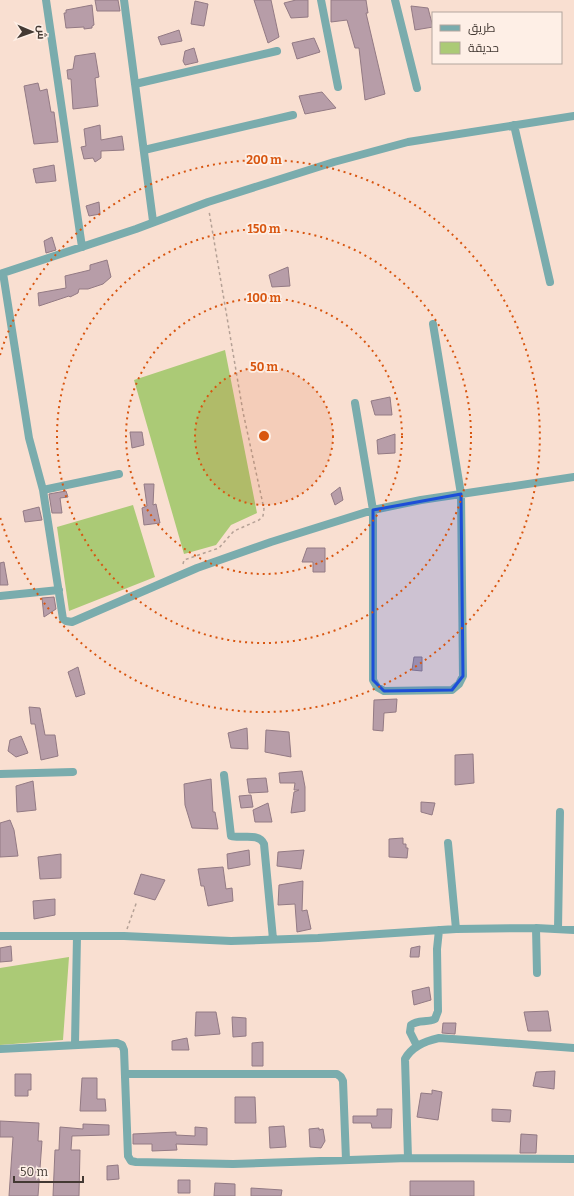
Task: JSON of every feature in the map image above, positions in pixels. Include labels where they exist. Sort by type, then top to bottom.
[{"type":"street","points":[[46,0],[82,247]]},
{"type":"street","points":[[124,0],[153,222]]},
{"type":"street","points":[[321,0],[338,87]]},
{"type":"street","points":[[394,0],[417,88]]},
{"type":"street","points":[[135,84],[277,51]]},
{"type":"street","points":[[144,150],[293,115]]},
{"type":"street","points":[[574,116],[408,142],[327,164],[208,202],[136,229],[1,273],[29,438],[43,490],[63,619],[66,622],[72,622],[197,568],[271,542],[373,510],[421,500],[574,477]]},
{"type":"street","points":[[514,125],[550,282]]},
{"type":"street","points":[[355,403],[373,510],[374,680],[377,687],[384,691],[452,690],[460,684],[463,676],[461,494],[433,324]]},
{"type":"street","points":[[43,490],[119,474]]},
{"type":"street","points":[[0,596],[59,590]]},
{"type":"street","points":[[0,774],[73,772]]},
{"type":"street","points":[[224,774],[231,836],[258,837],[264,844],[273,939]]},
{"type":"street","points":[[558,929],[560,812]]},
{"type":"street","points":[[448,843],[456,929]]},
{"type":"street","points":[[536,928],[537,973]]},
{"type":"street","points":[[0,936],[124,936],[231,941],[318,938],[456,929],[536,928],[574,930]]},
{"type":"street","points":[[417,1046],[410,1032],[411,1025],[416,1022],[435,1019],[438,1010],[437,949],[439,930]]},
{"type":"street","points":[[75,1044],[77,936]]},
{"type":"street","points":[[408,1158],[405,1060],[408,1054],[417,1046],[425,1041],[439,1038],[574,1048]]},
{"type":"street","points":[[0,1049],[75,1044],[117,1043],[122,1045],[124,1050],[126,1074],[128,1156],[131,1161],[233,1164],[408,1158],[574,1160]]},
{"type":"street","points":[[126,1074],[337,1074],[341,1077],[343,1082],[346,1160]]},
{"type":"path","points":[[183,567],[184,560],[220,548],[234,531],[259,520],[263,516],[264,509],[243,412],[208,202]]},
{"type":"path","points":[[124,936],[136,901]]},
{"type":"highlighted area","points":[[461,494],[463,676],[452,690],[384,691],[373,680],[373,510]]},
{"type":"green space","points":[[225,350],[257,513],[231,525],[216,545],[184,554],[134,380]]},
{"type":"green space","points":[[133,505],[155,577],[69,611],[57,527]]},
{"type":"green space","points":[[69,957],[63,1040],[0,1045],[0,968]]},
{"type":"building","points":[[95,0],[118,0],[120,11],[97,11]]},
{"type":"building","points":[[254,0],[271,0],[279,37],[268,43]]},
{"type":"building","points":[[296,0],[308,0],[308,17],[291,18],[284,3]]},
{"type":"building","points":[[331,0],[366,0],[368,13],[366,13],[385,94],[365,100],[359,48],[355,48],[347,20],[331,22]]},
{"type":"building","points":[[195,1],[208,4],[204,26],[191,24]]},
{"type":"building","points":[[92,5],[94,25],[92,28],[66,28],[64,13],[66,13],[66,10]]},
{"type":"building","points":[[411,6],[428,8],[432,27],[415,30]]},
{"type":"building","points":[[179,30],[182,41],[161,45],[158,37]]},
{"type":"building","points":[[314,38],[320,52],[297,59],[292,43]]},
{"type":"building","points":[[194,48],[198,62],[185,65],[183,61],[185,51]]},
{"type":"building","points":[[95,53],[99,77],[95,78],[98,106],[73,109],[71,79],[68,79],[67,70],[73,69],[75,56]]},
{"type":"building","points":[[38,83],[40,91],[47,89],[51,112],[54,112],[58,142],[34,144],[24,86]]},
{"type":"building","points":[[322,92],[336,108],[305,114],[299,96]]},
{"type":"building","points":[[100,125],[101,140],[122,136],[124,150],[101,151],[101,158],[95,162],[93,158],[84,159],[81,147],[86,146],[84,129]]},
{"type":"building","points":[[54,165],[56,181],[36,183],[33,169]]},
{"type":"building","points":[[99,202],[100,214],[89,216],[86,206]]},
{"type":"building","points":[[52,237],[56,250],[46,253],[44,241]]},
{"type":"building","points":[[107,260],[111,277],[103,284],[88,289],[79,289],[78,293],[70,297],[69,296],[39,306],[38,293],[66,288],[65,276],[90,270],[90,265]]},
{"type":"building","points":[[288,267],[290,286],[272,287],[269,275]]},
{"type":"building","points":[[390,397],[392,415],[375,415],[371,401]]},
{"type":"building","points":[[130,432],[142,432],[144,445],[132,448]]},
{"type":"building","points":[[395,434],[395,453],[378,454],[377,440]]},
{"type":"building","points":[[144,484],[154,484],[153,505],[156,504],[160,523],[144,525],[142,508],[147,506]]},
{"type":"building","points":[[340,487],[343,500],[335,505],[331,494]]},
{"type":"building","points":[[66,491],[68,497],[60,498],[62,513],[52,513],[49,494]]},
{"type":"building","points":[[39,507],[42,520],[25,522],[23,511]]},
{"type":"building","points":[[307,548],[325,548],[325,572],[313,572],[313,562],[302,562]]},
{"type":"building","points":[[4,562],[8,585],[0,585],[0,563]]},
{"type":"building","points":[[54,597],[56,609],[44,617],[42,598]]},
{"type":"building","points":[[414,657],[422,657],[422,671],[412,670]]},
{"type":"building","points":[[78,667],[85,694],[76,697],[68,672]]},
{"type":"building","points":[[397,699],[396,712],[384,713],[383,731],[373,730],[374,700]]},
{"type":"building","points":[[29,707],[40,708],[45,735],[55,735],[58,756],[41,760],[35,724],[31,724]]},
{"type":"building","points":[[247,728],[248,749],[231,748],[228,733]]},
{"type":"building","points":[[266,730],[289,732],[291,757],[265,752]]},
{"type":"building","points":[[21,736],[28,753],[16,757],[8,751],[10,740]]},
{"type":"building","points":[[473,754],[474,783],[455,785],[455,755]]},
{"type":"building","points":[[302,771],[305,787],[305,811],[291,813],[294,792],[299,790],[294,790],[295,783],[280,783],[279,773]]},
{"type":"building","points":[[266,778],[268,792],[249,793],[247,779]]},
{"type":"building","points":[[211,779],[213,812],[215,812],[218,829],[192,828],[185,805],[184,784]]},
{"type":"building","points":[[33,781],[36,810],[17,812],[16,786]]},
{"type":"building","points":[[251,795],[253,807],[241,808],[239,796]]},
{"type":"building","points":[[421,802],[435,803],[432,815],[421,812]]},
{"type":"building","points":[[268,803],[272,822],[255,822],[253,810]]},
{"type":"building","points":[[10,820],[14,830],[18,856],[0,857],[0,823]]},
{"type":"building","points":[[403,838],[403,844],[406,844],[406,848],[408,848],[407,858],[389,857],[389,839]]},
{"type":"building","points":[[249,850],[250,865],[228,869],[227,854]]},
{"type":"building","points":[[304,850],[301,869],[277,866],[278,852]]},
{"type":"building","points":[[61,854],[61,878],[40,879],[38,857]]},
{"type":"building","points":[[223,867],[226,889],[232,888],[233,901],[208,906],[204,886],[201,886],[198,869]]},
{"type":"building","points":[[141,874],[165,880],[155,900],[134,894]]},
{"type":"building","points":[[303,881],[302,911],[307,910],[311,929],[297,932],[295,904],[278,905],[279,885]]},
{"type":"building","points":[[55,899],[55,915],[34,919],[33,901]]},
{"type":"building","points":[[11,946],[12,961],[0,962],[0,948]]},
{"type":"building","points":[[420,946],[419,957],[410,957],[411,948]]},
{"type":"building","points":[[429,987],[431,1000],[414,1005],[412,991]]},
{"type":"building","points":[[548,1011],[551,1031],[528,1031],[524,1012]]},
{"type":"building","points":[[196,1012],[216,1012],[220,1034],[195,1036]]},
{"type":"building","points":[[232,1017],[246,1018],[246,1036],[233,1037]]},
{"type":"building","points":[[443,1023],[456,1023],[455,1034],[442,1033]]},
{"type":"building","points":[[187,1038],[189,1050],[172,1050],[172,1041]]},
{"type":"building","points":[[263,1042],[263,1066],[252,1066],[252,1043]]},
{"type":"building","points":[[555,1071],[554,1089],[533,1086],[536,1072]]},
{"type":"building","points":[[15,1074],[31,1074],[31,1090],[28,1090],[28,1096],[15,1096]]},
{"type":"building","points":[[82,1078],[97,1078],[97,1099],[105,1099],[106,1111],[80,1111]]},
{"type":"building","points":[[432,1090],[442,1092],[438,1120],[417,1117],[421,1093],[432,1094]]},
{"type":"building","points":[[235,1097],[255,1097],[256,1123],[235,1123]]},
{"type":"building","points":[[377,1109],[392,1109],[391,1128],[372,1128],[371,1123],[353,1123],[353,1116],[377,1116]]},
{"type":"building","points":[[492,1109],[511,1110],[510,1122],[492,1121]]},
{"type":"building","points":[[0,1121],[39,1123],[38,1141],[42,1141],[38,1196],[9,1196],[13,1137],[0,1137]]},
{"type":"building","points":[[83,1124],[109,1125],[109,1135],[72,1136],[71,1150],[80,1150],[79,1196],[53,1196],[55,1150],[59,1150],[60,1127],[83,1129]]},
{"type":"building","points":[[284,1126],[286,1147],[270,1148],[269,1127]]},
{"type":"building","points":[[195,1127],[207,1128],[207,1145],[176,1144],[177,1150],[152,1151],[152,1144],[133,1144],[133,1134],[176,1132],[176,1135],[195,1136]]},
{"type":"building","points":[[319,1128],[319,1130],[323,1129],[325,1141],[321,1148],[310,1147],[309,1129]]},
{"type":"building","points":[[521,1134],[537,1135],[536,1153],[520,1153]]},
{"type":"building","points":[[118,1165],[119,1179],[107,1180],[107,1166]]},
{"type":"building","points":[[178,1180],[190,1180],[190,1193],[178,1193]]},
{"type":"building","points":[[410,1181],[474,1181],[474,1196],[410,1196]]},
{"type":"building","points":[[215,1183],[235,1184],[235,1196],[214,1196]]},
{"type":"building","points":[[251,1188],[282,1190],[281,1196],[251,1196]]}]
